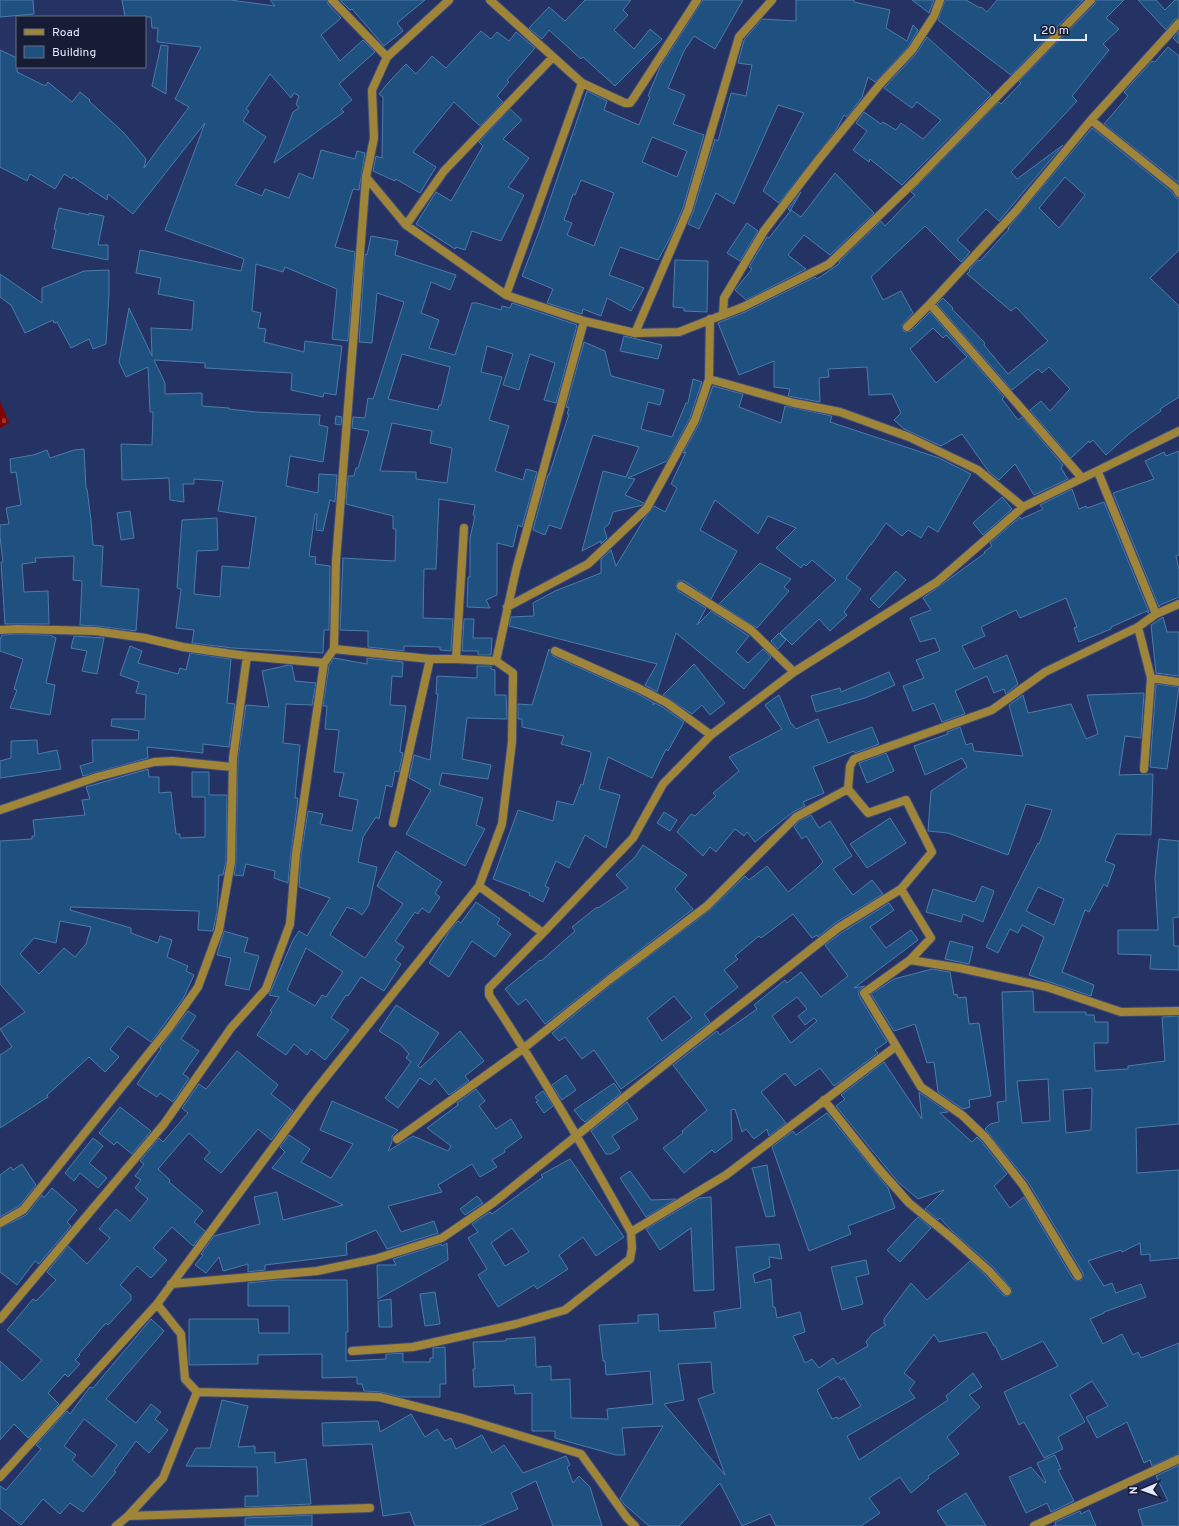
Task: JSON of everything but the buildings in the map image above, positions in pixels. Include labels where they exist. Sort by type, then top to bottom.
[{"type":"street","points":[[332,0],[387,57]]},
{"type":"street","points":[[0,1319],[164,1124],[230,1028],[266,988],[290,924],[296,854],[324,663],[334,648],[336,561],[366,177],[374,138],[372,90],[387,57],[449,0]]},
{"type":"street","points":[[490,0],[582,83],[625,103],[630,103],[697,0]]},
{"type":"street","points":[[635,333],[688,210],[739,37],[772,0]]},
{"type":"street","points":[[723,315],[724,298],[764,231],[819,159],[881,83],[912,50],[934,16],[940,0]]},
{"type":"street","points":[[366,177],[406,226],[506,295],[584,321],[635,333],[679,332],[743,307],[829,264],[916,180],[1090,0]]},
{"type":"street","points":[[907,327],[1016,211],[1091,120],[1179,23]]},
{"type":"street","points":[[406,226],[444,171],[553,57]]},
{"type":"street","points":[[506,295],[582,83]]},
{"type":"street","points":[[1091,120],[1176,188],[1179,193]]},
{"type":"street","points":[[930,304],[1082,478]]},
{"type":"street","points":[[507,607],[588,564],[647,508],[695,420],[709,379],[710,320]]},
{"type":"street","points":[[496,661],[507,607],[584,321]]},
{"type":"street","points":[[709,379],[794,403],[840,412],[909,436],[978,470],[1023,508]]},
{"type":"street","points":[[352,1351],[413,1347],[509,1325],[565,1310],[630,1259],[632,1248],[631,1232],[578,1136],[490,995],[489,988],[633,838],[663,784],[711,735],[794,672],[937,582],[1023,508],[1179,431]]},
{"type":"street","points":[[1098,472],[1156,614]]},
{"type":"street","points":[[456,658],[464,528]]},
{"type":"street","points":[[681,586],[751,630],[794,672]]},
{"type":"street","points":[[171,1284],[317,1271],[375,1259],[442,1238],[493,1203],[838,928],[901,889],[932,852],[906,800],[868,813],[848,789],[850,766],[854,759],[992,710],[1045,672],[1138,627],[1156,614],[1179,604]]},
{"type":"street","points":[[1138,627],[1151,678],[1144,769]]},
{"type":"street","points":[[0,630],[95,631],[145,638],[183,647],[247,656],[324,663]]},
{"type":"street","points":[[0,1477],[157,1304],[311,1096],[479,886],[502,824],[512,742],[514,673],[496,661],[456,658],[430,659],[334,648]]},
{"type":"street","points":[[555,651],[638,688],[667,703],[711,735]]},
{"type":"street","points":[[0,1223],[23,1210],[169,1028],[198,987],[219,930],[231,862],[232,767],[247,656]]},
{"type":"street","points":[[393,823],[430,659]]},
{"type":"street","points":[[1151,678],[1179,682]]},
{"type":"street","points":[[0,810],[97,777],[154,762],[172,761],[232,767]]},
{"type":"street","points":[[397,1139],[524,1048],[609,980],[707,906],[796,817],[848,789]]},
{"type":"street","points":[[479,886],[543,933]]},
{"type":"street","points":[[901,889],[931,938],[910,960],[864,993],[921,1087],[962,1115],[986,1138],[1027,1191],[1078,1276]]},
{"type":"street","points":[[910,960],[960,968],[1047,987],[1120,1012],[1179,1012]]},
{"type":"street","points":[[631,1232],[726,1175],[896,1047]]},
{"type":"street","points":[[824,1100],[879,1169],[909,1203],[962,1247],[1007,1291]]},
{"type":"street","points":[[157,1304],[180,1334],[185,1379],[197,1392],[379,1397],[465,1419],[580,1454],[627,1518],[635,1526]]},
{"type":"street","points":[[116,1526],[128,1516],[163,1478],[197,1392]]},
{"type":"street","points":[[1034,1526],[1179,1459]]},
{"type":"street","points":[[128,1516],[370,1508]]},
{"type":"green space","points":[[0,401],[9,423],[0,428]]}]
